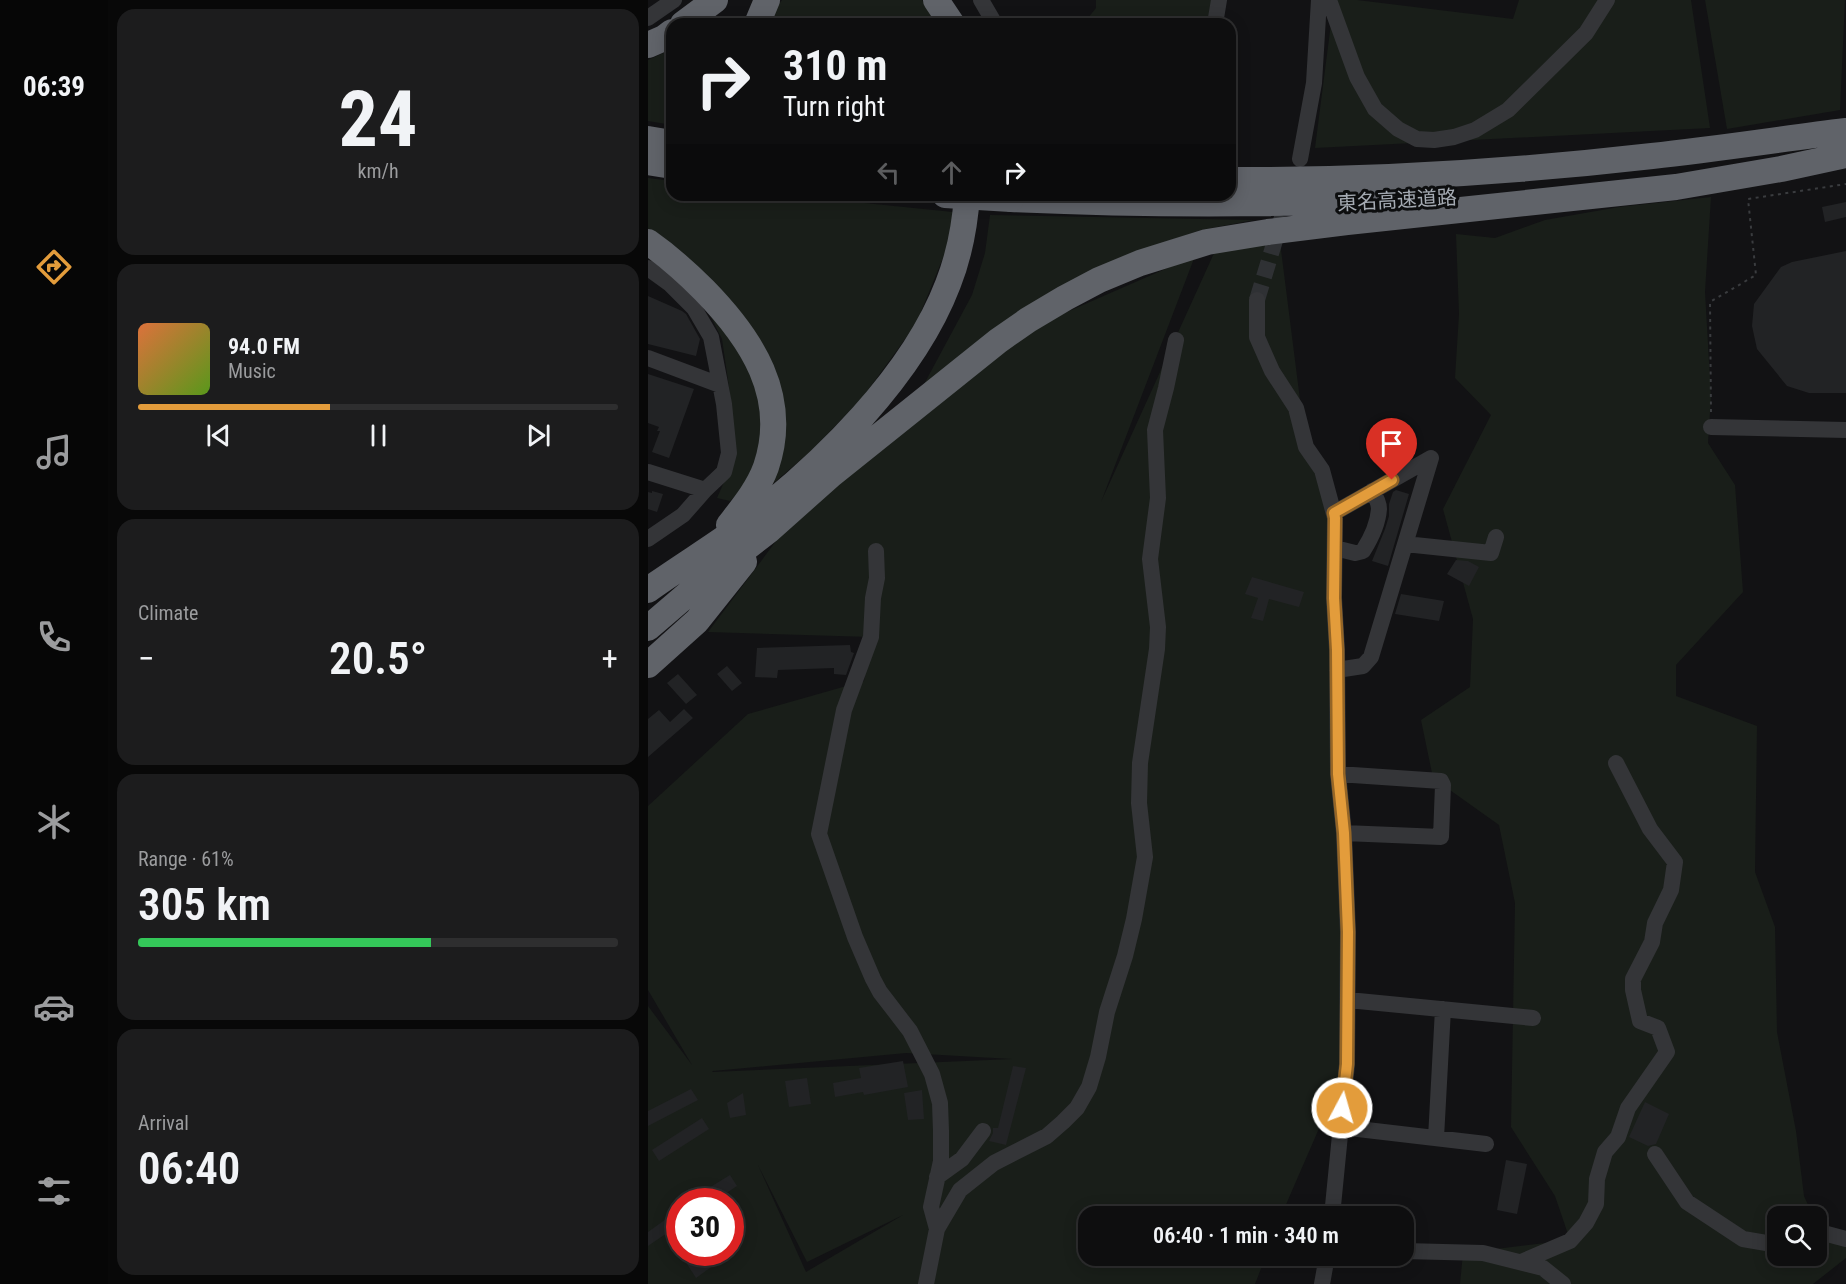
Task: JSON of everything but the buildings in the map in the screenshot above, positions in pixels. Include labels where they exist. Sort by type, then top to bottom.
[{"type":"highway","points":[[691,18],[715,0]]},
{"type":"highway","points":[[760,18],[767,0]]},
{"type":"highway","points":[[936,0],[948,18]]},
{"type":"highway","points":[[954,0],[965,18]]},
{"type":"highway","points":[[648,45],[666,36]]},
{"type":"highway","name":"東名高速道路","points":[[1236,179],[1341,179],[1493,171],[1652,156],[1846,130]]},
{"type":"highway","points":[[648,139],[666,141]]},
{"type":"highway","points":[[648,628],[697,586],[768,531],[832,474],[998,341],[1028,320],[1099,280],[1164,254],[1207,242],[1335,223],[1676,187],[1781,169],[1846,154]]},
{"type":"highway","name":"東名高速道路","points":[[1060,201],[1318,203],[1493,195],[1676,177],[1846,154]]},
{"type":"highway","points":[[648,162],[666,165]]},
{"type":"highway","points":[[648,590],[764,508],[819,460],[874,403],[926,330],[948,285],[960,241],[966,201]]},
{"type":"highway","points":[[832,474],[898,400],[939,338],[968,271],[982,201]]},
{"type":"highway","points":[[648,242],[686,273],[734,322],[759,361],[770,392],[773,425],[766,465],[749,499],[714,544]]},
{"type":"highway","points":[[648,665],[697,621],[768,531]]},
{"type":"street","points":[[648,18],[674,0]]},
{"type":"street","points":[[981,0],[992,18]]},
{"type":"street","points":[[1216,18],[1219,0]]},
{"type":"street","points":[[1300,159],[1314,83],[1319,0]]},
{"type":"street","points":[[1329,0],[1358,77],[1376,109],[1398,129],[1418,139],[1434,140],[1454,137],[1474,130],[1508,110],[1586,33],[1607,0]]},
{"type":"street","points":[[648,268],[670,284],[694,308],[711,337],[724,404],[729,453],[724,472],[683,514],[648,539]]},
{"type":"street","points":[[1257,300],[1257,337],[1272,371],[1296,408],[1306,447],[1322,470],[1334,513],[1338,774],[1344,833],[1348,1000],[1347,1064],[1333,1206]]},
{"type":"street","points":[[926,1284],[937,1229],[960,1190],[994,1163],[1047,1136],[1077,1108],[1089,1087],[1098,1058],[1107,1012],[1134,919],[1145,857],[1139,803],[1140,763],[1157,649],[1158,627],[1150,559],[1158,498],[1155,430],[1176,340]]},
{"type":"street","points":[[648,358],[720,385]]},
{"type":"street","points":[[1711,427],[1846,430]]},
{"type":"street","points":[[1334,513],[1431,458],[1371,657],[1363,666],[1336,670]]},
{"type":"street","points":[[648,472],[705,490]]},
{"type":"street","points":[[1335,548],[1355,553],[1363,551],[1379,510],[1378,501],[1372,491]]},
{"type":"street","points":[[1405,544],[1491,553],[1496,537]]},
{"type":"street","points":[[876,551],[877,578],[873,598],[871,637],[844,710],[819,834],[855,937],[873,979],[880,992],[910,1030],[932,1074],[940,1103],[942,1131],[941,1161],[931,1207],[937,1229]]},
{"type":"street","points":[[1521,1262],[1570,1241],[1586,1223],[1596,1204],[1597,1179],[1605,1152],[1618,1137],[1628,1108],[1667,1052],[1658,1028],[1640,1021],[1633,990],[1633,979],[1652,942],[1655,923],[1671,890],[1675,862],[1650,829],[1616,763]]},
{"type":"street","points":[[1338,774],[1441,781],[1443,785],[1441,837],[1344,833]]},
{"type":"street","points":[[1348,1000],[1533,1018]]},
{"type":"street","points":[[1437,1138],[1443,1009]]},
{"type":"street","points":[[1341,1126],[1486,1144]]},
{"type":"street","points":[[937,1177],[962,1159],[983,1131]]},
{"type":"street","points":[[1655,1155],[1687,1202],[1743,1239],[1767,1243]]},
{"type":"street","points":[[1827,1234],[1846,1239]]},
{"type":"street","points":[[1414,1251],[1483,1253],[1543,1268],[1563,1284]]},
{"type":"street","points":[[1322,1284],[1325,1266]]},
{"type":"path","points":[[1711,427],[1710,302],[1756,275],[1748,199],[1846,184]]},
{"type":"shaded area","points":[[782,0],[922,0],[936,18],[772,18]]},
{"type":"shaded area","points":[[1096,0],[1212,0],[1209,18],[1088,18],[1096,8]]},
{"type":"shaded area","points":[[1334,0],[1357,0],[1513,19],[1519,0],[1691,0],[1710,128],[1315,148]]},
{"type":"shaded area","points":[[1705,0],[1845,0],[1840,110],[1727,129]]},
{"type":"shaded area","points":[[666,52],[666,124],[648,121],[648,60]]},
{"type":"shaded area","points":[[648,178],[666,180],[666,201],[845,201],[953,212],[949,243],[916,324],[863,397],[811,451],[769,487],[779,395],[648,231]]},
{"type":"shaded area","points":[[1711,197],[1705,292],[1711,397],[1708,443],[1735,485],[1743,592],[1676,665],[1676,696],[1757,726],[1755,872],[1775,927],[1777,1032],[1796,1131],[1804,1196],[1808,1206],[1767,1206],[1767,1266],[1827,1266],[1827,1228],[1846,1234],[1846,1258],[1813,1284],[1460,1284],[1463,1253],[1570,1240],[1555,1196],[1511,1127],[1515,903],[1499,825],[1433,778],[1421,720],[1470,687],[1473,619],[1443,509],[1491,415],[1455,378],[1459,314],[1456,234],[1495,238],[1545,220],[1619,207]]},
{"type":"shaded area","points":[[990,215],[1254,220],[1201,230],[1157,245],[922,388],[972,295],[985,253]]},
{"type":"shaded area","points":[[1280,242],[1306,447],[1332,511],[1347,1064],[1285,1206],[1078,1206],[1078,1266],[1262,1266],[1255,1284],[648,1284],[648,1006],[692,1065],[648,990],[648,806],[748,714],[864,681],[871,637],[708,632],[815,489],[1028,329],[1195,256],[1101,502],[1215,251]],"holes":[[[906,1053],[1012,1059],[712,1072]],[[758,1165],[807,1262],[903,1215],[806,1272]]]},
{"type":"shaded area","points":[[706,307],[729,331],[761,388],[765,441],[748,484],[730,501],[717,498],[731,466],[735,441],[729,387],[722,339]]},
{"type":"tunnel","points":[[1257,300],[1289,194]]},
{"type":"route","points":[[1342,1108],[1347,1064],[1348,932],[1344,833],[1338,774],[1334,513],[1392,480]]}]
